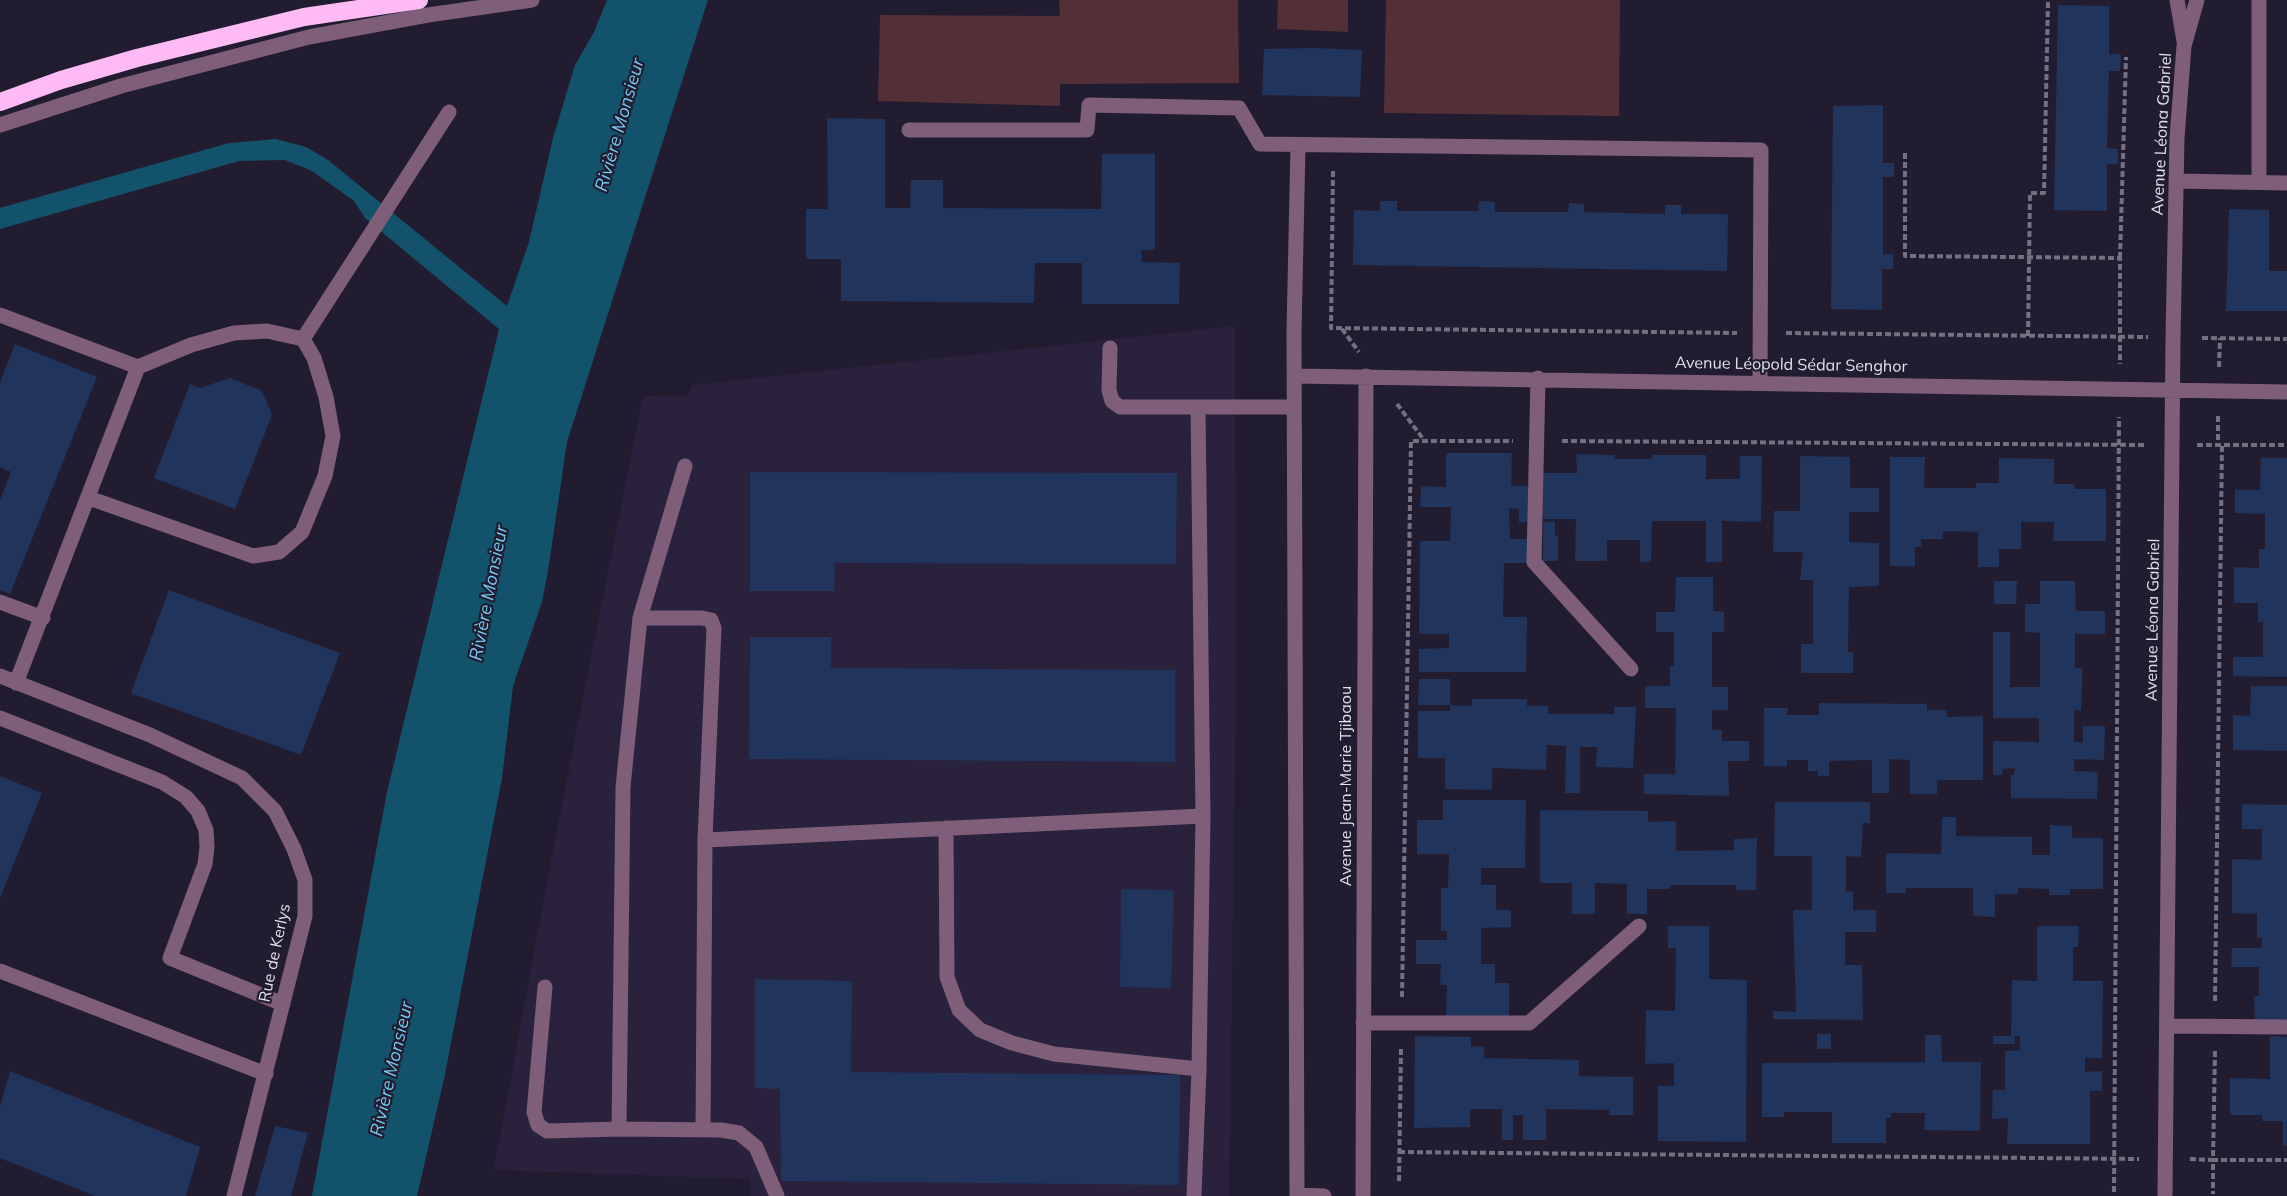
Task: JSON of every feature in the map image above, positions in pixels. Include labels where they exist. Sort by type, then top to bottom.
[{"type":"highway","points":[[0,102],[61,80],[259,28],[304,18],[419,0]]},
{"type":"street","points":[[0,125],[121,86],[309,37],[428,15],[532,0]]},
{"type":"street","name":"Avenue Léona Gabriel","points":[[2176,0],[2184,46]]},
{"type":"street","name":"Avenue Léona Gabriel","points":[[2165,1196],[2176,181],[2184,46],[2197,0]]},
{"type":"street","points":[[2259,0],[2259,183]]},
{"type":"street","points":[[909,130],[1087,130],[1089,105],[1239,108],[1260,144],[1761,150],[1760,383]]},
{"type":"street","points":[[303,339],[449,112]]},
{"type":"street","points":[[1298,146],[1294,376],[1297,1196],[1324,1196]]},
{"type":"street","points":[[2176,181],[2287,183]]},
{"type":"street","points":[[0,315],[138,367],[191,345],[234,333],[267,330],[303,339],[314,358],[326,397],[333,436],[325,476],[302,532],[279,552],[253,556],[89,498]]},
{"type":"street","points":[[1110,348],[1109,390],[1112,401],[1120,407],[1294,407]]},
{"type":"street","points":[[16,683],[138,367]]},
{"type":"street","name":"Avenue Léopold Sédar Senghor","points":[[1294,376],[1538,378],[2287,392]]},
{"type":"street","name":"Avenue Jean-Marie Tjibaou","points":[[1363,1196],[1366,376]]},
{"type":"street","points":[[1538,378],[1534,562],[1631,669]]},
{"type":"street","points":[[1194,1196],[1199,1069],[1203,816],[1198,407]]},
{"type":"street","points":[[619,1129],[623,787],[640,618],[685,466]]},
{"type":"street","points":[[0,602],[43,618]]},
{"type":"street","points":[[640,618],[702,618],[711,620],[714,628],[705,840],[703,1130]]},
{"type":"street","name":"Rue de Kerlys","points":[[0,676],[150,735],[242,778],[274,811],[294,849],[305,880],[305,916],[234,1196]]},
{"type":"street","points":[[0,718],[162,782],[186,797],[198,811],[206,830],[207,847],[205,864],[170,958],[283,1004]]},
{"type":"street","points":[[705,840],[1203,816]]},
{"type":"street","points":[[946,828],[947,977],[959,1010],[980,1030],[1012,1043],[1054,1054],[1199,1069]]},
{"type":"street","points":[[1363,1023],[1529,1023],[1639,926]]},
{"type":"street","points":[[0,972],[266,1074]]},
{"type":"street","points":[[545,987],[534,1112],[538,1125],[548,1131],[619,1129],[739,1133],[756,1147],[777,1196]]},
{"type":"street","points":[[2167,1026],[2287,1027]]},
{"type":"path","points":[[2028,336],[2030,193],[2044,193],[2048,1]]},
{"type":"path","points":[[2120,370],[2126,57]]},
{"type":"path","points":[[1905,153],[1905,256],[2121,258]]},
{"type":"path","points":[[1333,167],[1331,328],[2150,337]]},
{"type":"path","points":[[1342,328],[1363,357]]},
{"type":"path","points":[[2202,338],[2287,339]]},
{"type":"path","points":[[2219,375],[2220,338]]},
{"type":"path","points":[[1398,404],[1424,441]]},
{"type":"path","points":[[2213,1194],[2220,445],[2218,412]]},
{"type":"path","points":[[2114,1192],[2119,417]]},
{"type":"path","points":[[1399,1181],[1411,441],[2152,445]]},
{"type":"path","points":[[2191,445],[2287,446]]},
{"type":"path","points":[[1399,1152],[2144,1159]]},
{"type":"path","points":[[2183,1159],[2287,1160]]},
{"type":"shaded area","points":[[1059,0],[1238,0],[1239,83],[1060,84],[1060,106],[878,101],[880,15],[1060,16]]},
{"type":"shaded area","points":[[1278,0],[1348,0],[1348,32],[1277,29]]},
{"type":"shaded area","points":[[1386,0],[1620,0],[1619,116],[1384,113]]},
{"type":"shaded area","points":[[1235,326],[1236,685],[1229,1196],[751,1196],[750,1179],[494,1170],[550,866],[643,396],[689,395],[692,385]]},
{"type":"water","name":"Rivière Monsieur","points":[[607,0],[708,0],[567,442],[542,602],[513,686],[502,778],[444,1079],[417,1196],[312,1196],[387,792],[499,329],[365,218],[354,201],[312,171],[285,160],[239,161],[0,229],[0,208],[229,143],[276,139],[306,147],[328,160],[507,306],[529,242],[553,138],[575,65],[594,32]]},
{"type":"building","points":[[2058,5],[2109,6],[2109,54],[2121,54],[2120,71],[2109,71],[2107,148],[2118,149],[2118,164],[2107,164],[2107,211],[2054,210]]},
{"type":"building","points":[[1264,49],[1362,50],[1360,97],[1262,95]]},
{"type":"building","points":[[1883,105],[1883,163],[1894,163],[1894,177],[1883,177],[1883,254],[1893,254],[1893,269],[1882,269],[1882,310],[1831,309],[1833,106]]},
{"type":"building","points":[[827,118],[885,119],[885,208],[910,208],[911,180],[943,180],[943,208],[1101,209],[1102,154],[1155,154],[1155,250],[1141,250],[1142,262],[1180,263],[1179,304],[1082,304],[1082,263],[1035,263],[1034,303],[841,301],[841,259],[806,259],[806,209],[828,209]]},
{"type":"building","points":[[1380,201],[1397,201],[1397,211],[1478,211],[1479,201],[1495,202],[1495,212],[1568,212],[1569,203],[1584,204],[1584,212],[1665,214],[1665,205],[1681,205],[1681,214],[1728,214],[1727,271],[1353,265],[1354,210],[1380,211]]},
{"type":"building","points":[[2229,209],[2269,210],[2269,271],[2287,271],[2287,311],[2226,311]]},
{"type":"building","points":[[15,344],[97,377],[10,594],[0,590],[0,500],[11,472],[0,467],[0,383]]},
{"type":"building","points":[[230,378],[262,391],[272,415],[235,509],[154,478],[190,384],[200,388]]},
{"type":"building","points":[[1446,453],[1512,453],[1511,486],[1528,486],[1528,522],[1519,522],[1519,509],[1509,508],[1510,539],[1528,539],[1527,563],[1504,563],[1503,617],[1527,617],[1526,672],[1419,672],[1419,649],[1449,648],[1449,634],[1419,634],[1420,541],[1450,541],[1451,507],[1420,507],[1421,486],[1446,487]]},
{"type":"building","points":[[1576,454],[1615,455],[1615,459],[1652,459],[1652,455],[1706,455],[1706,479],[1740,479],[1740,456],[1762,456],[1761,522],[1722,521],[1722,562],[1706,562],[1706,521],[1652,521],[1651,562],[1640,562],[1640,540],[1607,540],[1607,561],[1575,561],[1576,519],[1543,519],[1543,473],[1577,473]]},
{"type":"building","points":[[1800,456],[1850,457],[1850,488],[1879,488],[1879,512],[1849,512],[1849,542],[1879,543],[1879,586],[1849,587],[1848,652],[1853,652],[1853,673],[1801,673],[1801,644],[1813,644],[1813,580],[1800,580],[1803,552],[1773,552],[1774,511],[1800,511]]},
{"type":"building","points":[[1890,457],[1925,457],[1924,488],[1976,488],[1976,483],[1999,483],[1999,458],[2054,459],[2054,484],[2074,484],[2074,489],[2106,489],[2106,541],[2053,541],[2054,522],[2021,522],[2021,549],[1999,549],[1999,567],[1978,567],[1978,532],[1943,531],[1943,539],[1921,539],[1921,547],[1915,547],[1915,566],[1890,566]]},
{"type":"building","points":[[2261,458],[2287,458],[2287,677],[2233,676],[2233,657],[2263,657],[2263,622],[2258,622],[2258,603],[2234,603],[2234,567],[2259,568],[2259,549],[2265,549],[2265,514],[2235,513],[2235,490],[2260,490]]},
{"type":"building","points":[[750,472],[1177,473],[1176,564],[835,563],[834,591],[750,591]]},
{"type":"building","points":[[1543,522],[1555,522],[1555,536],[1558,536],[1558,561],[1543,561]]},
{"type":"building","points":[[1676,577],[1713,577],[1713,611],[1724,612],[1724,632],[1712,632],[1712,687],[1728,687],[1728,710],[1712,710],[1712,730],[1722,730],[1722,741],[1749,741],[1749,761],[1728,761],[1729,796],[1644,794],[1644,774],[1675,774],[1676,708],[1645,708],[1645,686],[1670,686],[1670,666],[1674,666],[1674,632],[1656,632],[1656,612],[1675,612]]},
{"type":"building","points":[[1994,581],[2017,581],[2016,604],[1994,604]]},
{"type":"building","points":[[2040,581],[2075,581],[2076,611],[2105,611],[2105,634],[2075,634],[2075,668],[2082,668],[2082,688],[2081,711],[2074,710],[2074,742],[2083,742],[2083,726],[2105,726],[2104,760],[2074,759],[2074,771],[2098,772],[2097,799],[2011,798],[2011,775],[2014,775],[2015,768],[2003,769],[2002,775],[1993,775],[1993,741],[2039,742],[2039,718],[1993,718],[1993,632],[2010,632],[2010,687],[2040,687],[2040,633],[2025,632],[2025,604],[2040,604]]},
{"type":"building","points":[[169,590],[340,653],[301,755],[131,693]]},
{"type":"building","points":[[750,637],[831,637],[831,668],[1175,670],[1175,762],[749,759]]},
{"type":"building","points":[[1419,679],[1450,679],[1450,705],[1418,705]]},
{"type":"building","points":[[2251,686],[2287,686],[2287,751],[2233,750],[2233,715],[2250,716]]},
{"type":"building","points":[[1472,699],[1527,699],[1527,706],[1548,706],[1548,714],[1614,714],[1614,707],[1636,707],[1633,768],[1596,767],[1597,747],[1580,747],[1580,793],[1565,793],[1566,746],[1547,745],[1546,770],[1492,768],[1492,790],[1445,789],[1445,758],[1418,758],[1418,711],[1450,711],[1450,705],[1472,706]]},
{"type":"building","points":[[1819,703],[1927,704],[1927,710],[1947,710],[1947,717],[1983,716],[1983,780],[1942,780],[1937,781],[1937,794],[1910,794],[1910,760],[1889,759],[1889,793],[1872,793],[1872,760],[1829,761],[1829,776],[1818,776],[1818,771],[1808,771],[1808,760],[1787,760],[1787,766],[1764,766],[1764,708],[1788,708],[1787,715],[1819,715]]},
{"type":"building","points":[[0,776],[42,793],[0,898]]},
{"type":"building","points":[[1443,800],[1526,800],[1525,868],[1481,868],[1481,885],[1496,885],[1496,910],[1511,910],[1511,927],[1481,928],[1481,964],[1495,964],[1495,983],[1509,983],[1509,1017],[1446,1017],[1447,985],[1440,985],[1441,964],[1416,964],[1416,940],[1447,940],[1447,931],[1441,931],[1441,888],[1448,888],[1449,854],[1417,854],[1417,820],[1443,820]]},
{"type":"building","points":[[1775,802],[1870,802],[1870,823],[1863,823],[1861,857],[1846,856],[1846,892],[1853,891],[1853,910],[1876,910],[1876,932],[1845,932],[1845,965],[1862,965],[1863,1020],[1773,1019],[1773,1011],[1796,1012],[1793,910],[1812,910],[1812,856],[1774,856]]},
{"type":"building","points":[[2242,804],[2287,805],[2287,1022],[2255,1022],[2254,996],[2259,996],[2259,967],[2231,967],[2232,948],[2262,948],[2262,938],[2257,938],[2257,914],[2232,913],[2232,859],[2262,860],[2262,829],[2242,829]]},
{"type":"building","points":[[1540,810],[1648,811],[1648,822],[1676,821],[1676,851],[1734,850],[1734,839],[1757,838],[1756,890],[1736,890],[1736,885],[1670,885],[1670,889],[1647,889],[1647,914],[1627,914],[1627,884],[1595,883],[1595,914],[1572,914],[1572,883],[1540,883]]},
{"type":"building","points":[[1942,817],[1956,817],[1956,836],[2032,837],[2032,855],[2050,855],[2050,825],[2072,826],[2072,838],[2103,838],[2103,889],[2070,889],[2070,895],[2049,895],[2049,889],[2018,888],[2018,894],[1995,894],[1995,917],[1973,916],[1973,888],[1906,888],[1906,893],[1886,893],[1886,853],[1941,854]]},
{"type":"building","points":[[1121,889],[1174,890],[1171,988],[1120,987]]},
{"type":"building","points":[[1668,926],[1709,926],[1709,979],[1747,980],[1746,1142],[1658,1141],[1658,1086],[1674,1086],[1674,1063],[1645,1064],[1646,1010],[1675,1011],[1676,948],[1668,948]]},
{"type":"building","points":[[2037,926],[2079,926],[2078,947],[2073,947],[2073,981],[2103,981],[2102,1058],[2085,1058],[2085,1072],[2102,1071],[2102,1091],[2090,1091],[2090,1144],[2007,1144],[2008,1118],[1992,1119],[1993,1090],[2005,1090],[2005,1051],[2020,1050],[2020,1036],[2015,1036],[2015,1044],[1993,1044],[1993,1036],[2011,1036],[2012,980],[2037,981]]},
{"type":"building","points":[[755,979],[852,981],[851,1072],[1180,1075],[1179,1185],[781,1181],[780,1089],[755,1088]]},
{"type":"building","points":[[1817,1034],[1831,1034],[1831,1049],[1817,1049]]},
{"type":"building","points":[[1925,1035],[1941,1035],[1942,1062],[1981,1062],[1980,1131],[1924,1130],[1925,1113],[1891,1113],[1891,1118],[1886,1118],[1886,1143],[1832,1143],[1832,1112],[1784,1112],[1784,1117],[1762,1117],[1762,1063],[1925,1062]]},
{"type":"building","points":[[1415,1036],[1471,1037],[1471,1046],[1484,1047],[1484,1058],[1579,1060],[1579,1076],[1633,1077],[1633,1115],[1609,1115],[1609,1110],[1546,1109],[1546,1140],[1523,1140],[1523,1115],[1513,1115],[1513,1140],[1502,1140],[1502,1109],[1470,1109],[1470,1127],[1414,1128]]},
{"type":"building","points":[[2270,1036],[2287,1037],[2287,1146],[2283,1146],[2283,1121],[2262,1121],[2262,1115],[2230,1115],[2230,1078],[2270,1079]]},
{"type":"building","points":[[10,1071],[200,1147],[186,1196],[95,1196],[0,1158],[0,1107]]},
{"type":"building","points":[[275,1126],[308,1133],[291,1196],[255,1196]]}]
